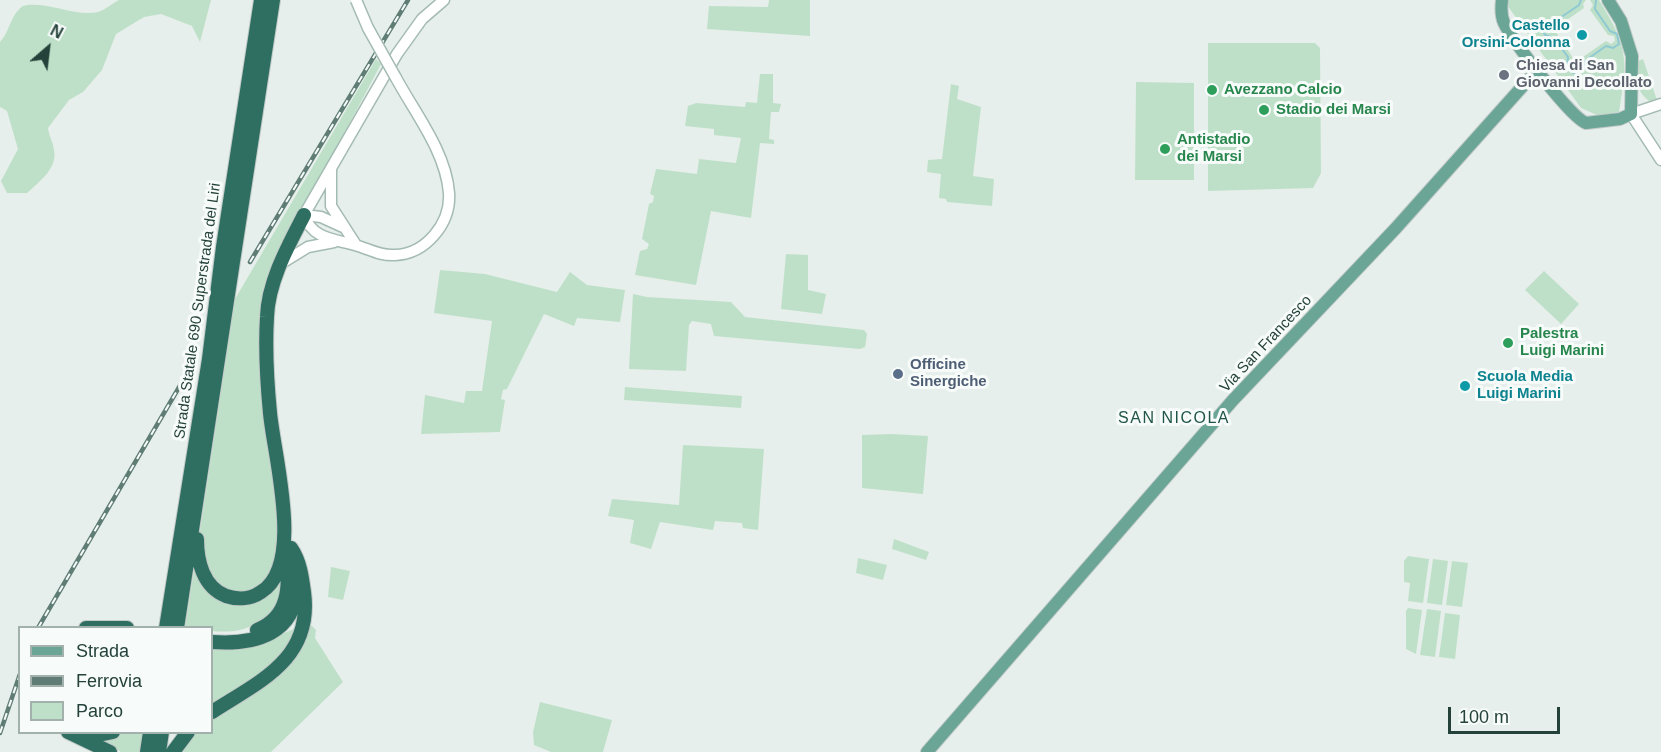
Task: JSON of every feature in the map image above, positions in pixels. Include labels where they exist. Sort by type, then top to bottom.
[{"type":"highway","name":"Strada Statale 690 Superstrada del Liri","points":[[172,626],[199,495],[228,247],[261,0]]},
{"type":"highway","name":"Strada Statale 690 Superstrada del Liri","points":[[172,626],[209,359],[273,0]]},
{"type":"highway","points":[[213,642],[255,638],[276,630],[287,621],[295,604],[296,593],[285,531],[270,412],[267,316],[272,287],[304,215]]},
{"type":"highway","points":[[199,495],[199,558],[206,579],[217,591],[236,598],[260,593],[277,576],[288,548]]},
{"type":"highway","points":[[213,635],[248,633],[266,626],[278,615],[288,591],[288,548]]},
{"type":"highway","points":[[213,711],[283,662],[301,639],[305,624],[305,602],[298,561],[288,548]]},
{"type":"highway","points":[[73,734],[110,752]]},
{"type":"highway","points":[[84,738],[103,734]]},
{"type":"highway","points":[[147,752],[150,734]]},
{"type":"highway","points":[[159,752],[162,734]]},
{"type":"highway","points":[[173,752],[186,734]]},
{"type":"main road","points":[[1502,0],[1504,22],[1564,105],[1582,122],[1595,123],[1620,119],[1631,114],[1632,56],[1622,21],[1608,0]]},
{"type":"main road","name":"Via San Francesco","points":[[927,752],[1233,400],[1396,228],[1538,69]]},
{"type":"street","points":[[356,0],[368,28],[396,78],[436,150],[449,191],[449,207],[434,235],[414,252],[395,255],[375,253],[356,245],[336,242],[320,236],[307,225],[304,215],[333,164],[397,54],[422,19],[444,0]]},
{"type":"street","points":[[1661,104],[1631,114],[1661,160]]},
{"type":"street","points":[[333,164],[330,180],[331,206],[356,245]]},
{"type":"street","points":[[304,215],[321,216],[343,227]]},
{"type":"street","points":[[282,263],[308,247],[336,242]]},
{"type":"green space","points":[[119,0],[211,0],[200,42],[192,26],[161,14],[144,17],[116,34],[102,70],[83,92],[69,100],[48,128],[54,157],[50,169],[27,193],[7,193],[1,181],[18,149],[7,111],[0,107],[0,42],[15,14],[23,6],[31,5],[89,13],[98,12]]},
{"type":"green space","points":[[769,0],[810,0],[810,36],[707,29],[709,6],[768,7]]},
{"type":"green space","points":[[1507,0],[1586,0],[1583,4],[1584,8],[1557,27],[1553,23],[1548,27],[1550,33],[1556,32],[1573,58],[1570,65],[1576,69],[1581,66],[1580,59],[1606,41],[1611,44],[1615,41],[1614,36],[1608,35],[1590,10],[1593,5],[1590,0],[1599,0],[1616,30],[1623,53],[1624,78],[1619,112],[1597,115],[1581,108],[1507,5]]},
{"type":"green space","name":"Stadio dei Marsi","points":[[1208,43],[1315,43],[1320,48],[1321,173],[1313,188],[1208,191]]},
{"type":"green space","points":[[376,59],[381,64],[275,264],[262,358],[280,545],[277,569],[253,591],[227,589],[218,584],[206,567],[200,531],[235,299]]},
{"type":"green space","points":[[1643,59],[1657,100],[1651,102],[1642,94],[1638,84],[1638,61]]},
{"type":"green space","points":[[760,74],[773,74],[773,103],[781,104],[779,112],[771,112],[769,139],[774,140],[774,144],[760,143],[751,218],[711,211],[696,285],[635,275],[640,251],[647,249],[649,244],[642,239],[649,204],[653,202],[654,196],[650,194],[656,169],[697,174],[699,159],[736,163],[741,138],[714,135],[714,129],[685,126],[688,106],[696,103],[745,107],[746,102],[757,103]]},
{"type":"green space","name":"Antistadio dei Marsi","points":[[1136,82],[1194,83],[1194,180],[1135,180]]},
{"type":"green space","points":[[951,84],[959,86],[957,99],[981,107],[973,176],[994,179],[992,206],[947,202],[946,199],[939,198],[941,174],[927,172],[928,160],[942,159]]},
{"type":"green space","points":[[786,254],[808,255],[808,290],[826,294],[822,314],[781,309]]},
{"type":"green space","points":[[440,270],[485,274],[557,292],[570,272],[587,285],[625,290],[620,322],[577,318],[574,326],[544,314],[507,389],[503,390],[501,399],[505,400],[500,432],[421,434],[425,395],[464,403],[466,391],[482,391],[492,321],[434,313]]},
{"type":"green space","points":[[1544,271],[1579,304],[1561,324],[1525,290]]},
{"type":"green space","points":[[633,294],[647,297],[731,302],[745,317],[864,330],[867,334],[865,347],[860,349],[714,336],[711,324],[692,321],[689,325],[686,371],[629,369]]},
{"type":"green space","points":[[625,387],[742,396],[741,408],[624,400]]},
{"type":"green space","points":[[862,435],[928,436],[923,494],[862,488]]},
{"type":"green space","points":[[683,445],[764,449],[758,530],[743,528],[742,523],[715,521],[713,530],[660,522],[651,549],[630,543],[634,520],[608,516],[612,499],[679,505]]},
{"type":"green space","points":[[894,539],[929,552],[926,560],[892,549]]},
{"type":"green space","points":[[1408,556],[1429,559],[1423,603],[1408,601],[1410,583],[1404,582],[1404,561]]},
{"type":"green space","points":[[858,558],[887,565],[883,580],[856,573]]},
{"type":"green space","points":[[1433,559],[1448,561],[1442,605],[1427,603]]},
{"type":"green space","points":[[1452,561],[1468,563],[1462,607],[1446,605]]},
{"type":"green space","points":[[195,564],[230,600],[284,575],[280,607],[255,624],[241,630],[223,632],[213,631],[213,626],[185,626]]},
{"type":"green space","points":[[331,567],[350,571],[343,600],[328,597]]},
{"type":"green space","points":[[1408,608],[1422,610],[1416,654],[1406,649],[1406,611]]},
{"type":"green space","points":[[1427,609],[1441,611],[1435,657],[1420,655]]},
{"type":"green space","points":[[1445,613],[1460,615],[1455,659],[1439,657]]},
{"type":"green space","points":[[311,625],[316,630],[315,638],[343,682],[271,752],[175,752],[189,734],[213,734],[213,714],[300,649]]},
{"type":"green space","points":[[297,629],[284,657],[213,706],[213,647],[258,643]]},
{"type":"green space","points":[[540,702],[612,720],[603,752],[551,752],[534,745],[533,732]]},
{"type":"green space","points":[[117,734],[143,734],[140,752],[121,752],[103,740]]},
{"type":"waterway","points":[[1581,0],[1579,5],[1557,20],[1546,21],[1543,31],[1545,35],[1554,38],[1568,57],[1567,69],[1575,74],[1583,71],[1585,61],[1606,46],[1613,48],[1619,44],[1617,34],[1610,31],[1595,9],[1596,0]]},
{"type":"railway","points":[[250,262],[408,0]]},
{"type":"railway","points":[[39,626],[195,360]]},
{"type":"railway","points":[[0,733],[18,680]]},
{"type":"place","name":"Castello Orsini-Colonna","points":[[1582,35]]},
{"type":"place","name":"Chiesa di San Giovanni Decollato","points":[[1504,75]]},
{"type":"place","name":"Avezzano Calcio","points":[[1212,90]]},
{"type":"place","name":"Stadio dei Marsi","points":[[1264,110]]},
{"type":"place","name":"Antistadio dei Marsi","points":[[1165,149]]},
{"type":"place","name":"Palestra Luigi Marini","points":[[1508,343]]},
{"type":"place","name":"Officine Sinergiche","points":[[898,374]]},
{"type":"place","name":"Scuola Media Luigi Marini","points":[[1465,386]]},
{"type":"district","name":"SAN NICOLA","points":[[1174,419]]}]
